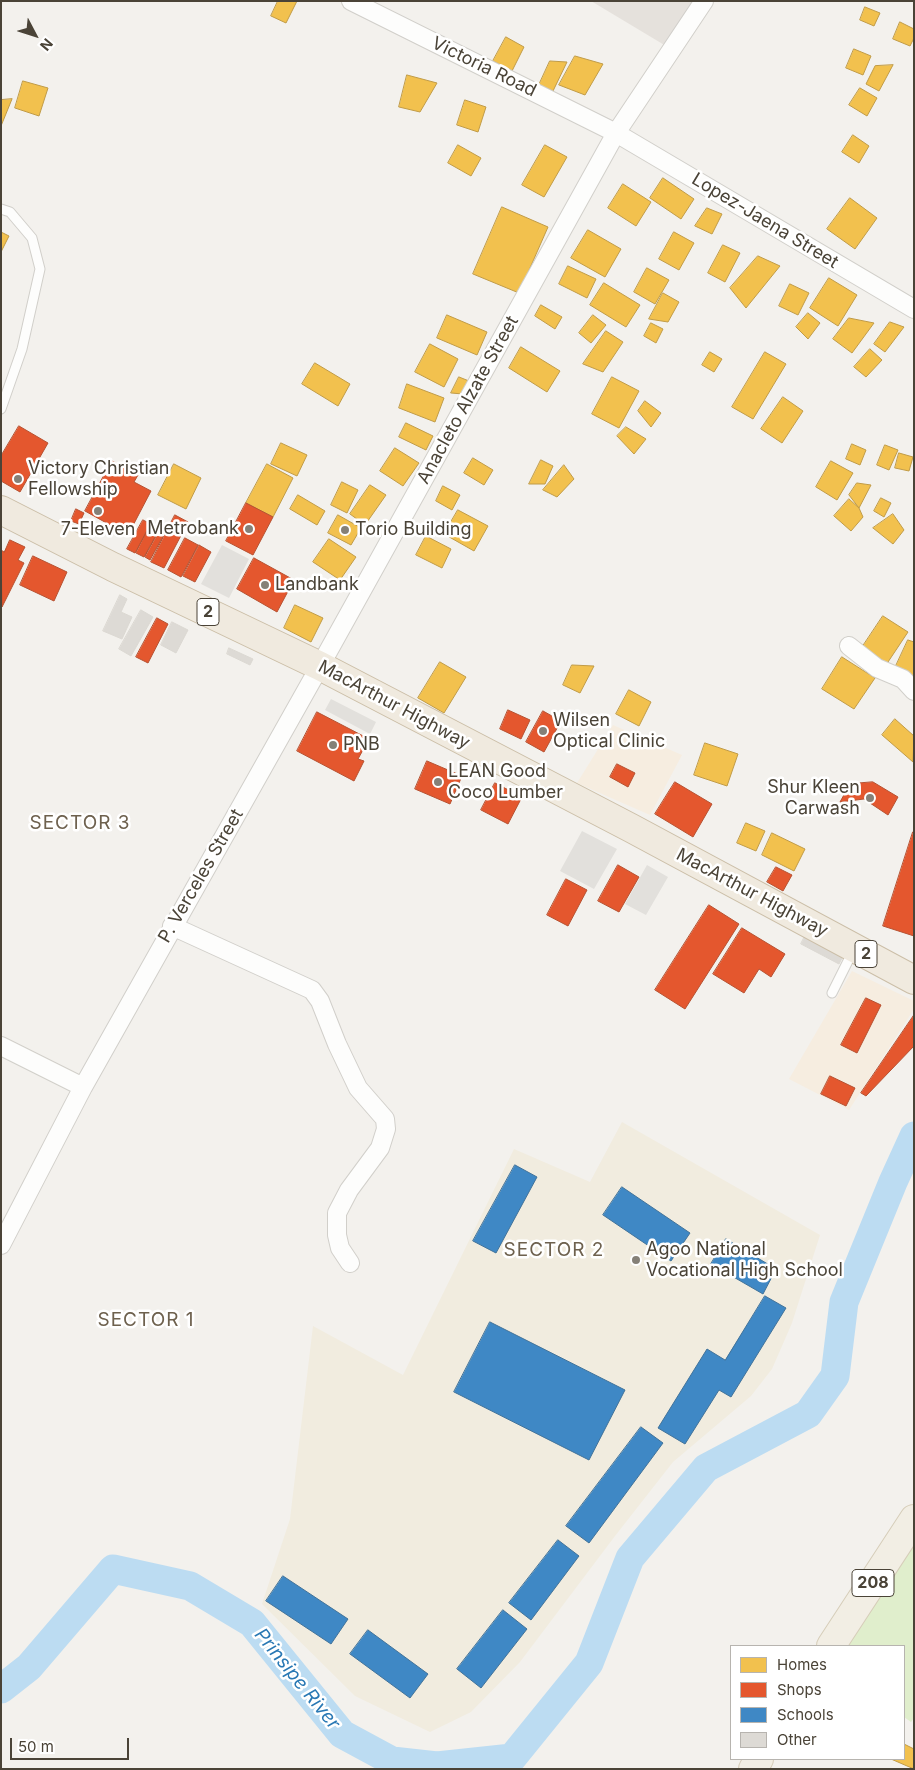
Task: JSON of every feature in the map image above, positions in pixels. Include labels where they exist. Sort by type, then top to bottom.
[{"type":"highway","name":"MacArthur Highway","points":[[1,510],[113,567],[320,666],[631,828],[914,980]]},
{"type":"main road","name":"208","points":[[832,1645],[914,1520]]},
{"type":"street","name":"Victoria Road","points":[[351,1],[616,133]]},
{"type":"street","name":"Anacleto Alzate Street","points":[[320,666],[616,133],[704,1]]},
{"type":"street","name":"Lopez-Jaena Street","points":[[616,133],[914,309]]},
{"type":"street","points":[[849,646],[878,668],[903,679],[914,691]]},
{"type":"street","name":"P. Verceles Street","points":[[1,1245],[83,1087],[320,666]]},
{"type":"street","points":[[172,926],[312,990],[320,1001],[337,1044],[358,1088],[385,1119],[386,1129],[380,1148],[349,1190],[337,1213],[337,1235],[340,1248],[350,1263]]},
{"type":"street","points":[[1,1046],[83,1087]]},
{"type":"lane","points":[[1,209],[10,212],[32,238],[40,269],[22,349],[1,409]]},
{"type":"lane","points":[[832,993],[855,948]]},
{"type":"shaded area","points":[[591,1],[698,1],[671,49]]},
{"type":"shaded area","points":[[222,545],[249,559],[229,598],[201,584]]},
{"type":"shaded area","points":[[331,699],[376,722],[370,734],[325,710]]},
{"type":"shaded area","points":[[613,725],[682,755],[650,815],[577,783]]},
{"type":"shaded area","points":[[582,831],[617,849],[594,889],[560,871]]},
{"type":"shaded area","points":[[647,865],[668,877],[646,915],[625,904]]},
{"type":"shaded area","points":[[852,971],[914,1001],[914,1009],[849,1110],[789,1079]]},
{"type":"shaded area","points":[[622,1122],[820,1235],[792,1323],[772,1369],[751,1396],[673,1462],[520,1662],[471,1712],[430,1732],[355,1696],[262,1604],[290,1519],[313,1326],[403,1375],[514,1149],[590,1182]]},
{"type":"green space","points":[[909,1542],[914,1546],[914,1718],[911,1722],[905,1718],[905,1645],[841,1645]]},
{"type":"building: Homes","points":[[278,1],[297,1],[286,23],[271,16]]},
{"type":"building: Homes","points":[[865,7],[880,13],[874,26],[860,20]]},
{"type":"building: Homes","points":[[900,22],[914,29],[914,38],[910,46],[893,39]]},
{"type":"building: Homes","points":[[506,37],[524,47],[512,71],[493,61]]},
{"type":"building: Homes","points":[[854,49],[871,56],[863,75],[846,68]]},
{"type":"building: Homes","points":[[575,56],[603,64],[585,95],[559,85]]},
{"type":"building: Homes","points":[[550,61],[567,62],[553,91],[539,85]]},
{"type":"building: Homes","points":[[893,65],[879,91],[866,84],[875,66]]},
{"type":"building: Homes","points":[[407,75],[437,83],[420,112],[399,107]]},
{"type":"building: Homes","points":[[23,81],[48,88],[39,116],[15,108]]},
{"type":"building: Homes","points":[[860,88],[877,98],[867,116],[849,105]]},
{"type":"building: Homes","points":[[12,99],[1,126],[1,100]]},
{"type":"building: Homes","points":[[465,100],[486,107],[478,132],[457,125]]},
{"type":"building: Homes","points":[[853,135],[869,146],[859,163],[842,152]]},
{"type":"building: Homes","points":[[458,145],[481,158],[471,176],[448,163]]},
{"type":"building: Homes","points":[[545,145],[567,157],[544,197],[522,185]]},
{"type":"building: Homes","points":[[663,178],[694,199],[681,219],[650,198]]},
{"type":"building: Homes","points":[[623,184],[651,202],[636,226],[608,208]]},
{"type":"building: Homes","points":[[850,198],[877,218],[855,249],[827,229]]},
{"type":"building: Homes","points":[[502,207],[548,227],[519,293],[473,274]]},
{"type":"building: Homes","points":[[707,208],[722,214],[712,234],[695,226]]},
{"type":"building: Homes","points":[[588,230],[621,249],[605,277],[571,258]]},
{"type":"building: Homes","points":[[1,232],[9,236],[1,252]]},
{"type":"building: Homes","points":[[674,232],[694,243],[679,270],[659,259]]},
{"type":"building: Homes","points":[[723,245],[740,253],[725,282],[708,273]]},
{"type":"building: Homes","points":[[758,256],[780,266],[746,308],[730,288]]},
{"type":"building: Homes","points":[[568,266],[596,279],[587,298],[559,284]]},
{"type":"building: Homes","points":[[647,268],[669,280],[655,304],[634,292]]},
{"type":"building: Homes","points":[[829,278],[857,295],[838,326],[810,308]]},
{"type":"building: Homes","points":[[604,283],[640,305],[626,327],[590,305]]},
{"type":"building: Homes","points":[[790,284],[809,293],[798,315],[779,306]]},
{"type":"building: Homes","points":[[663,293],[679,302],[668,322],[649,319]]},
{"type":"building: Homes","points":[[541,305],[562,317],[555,329],[535,316]]},
{"type":"building: Homes","points":[[808,313],[820,323],[808,339],[796,327]]},
{"type":"building: Homes","points":[[447,315],[487,332],[477,355],[437,338]]},
{"type":"building: Homes","points":[[593,315],[606,325],[591,343],[579,333]]},
{"type":"building: Homes","points":[[849,318],[874,323],[852,353],[833,339]]},
{"type":"building: Homes","points":[[890,322],[904,327],[885,352],[874,344]]},
{"type":"building: Homes","points":[[651,323],[663,329],[656,343],[644,336]]},
{"type":"building: Homes","points":[[606,331],[623,342],[603,372],[583,364]]},
{"type":"building: Homes","points":[[430,344],[458,359],[444,387],[415,372]]},
{"type":"building: Homes","points":[[521,347],[560,371],[547,392],[509,368]]},
{"type":"building: Homes","points":[[870,349],[882,360],[866,377],[854,367]]},
{"type":"building: Homes","points":[[710,352],[722,359],[714,372],[702,365]]},
{"type":"building: Homes","points":[[765,352],[786,364],[753,419],[732,407]]},
{"type":"building: Homes","points":[[315,363],[350,384],[338,406],[302,384]]},
{"type":"building: Homes","points":[[459,377],[469,381],[463,394],[451,393]]},
{"type":"building: Homes","points":[[612,377],[639,391],[619,428],[592,414]]},
{"type":"building: Homes","points":[[407,384],[444,398],[435,422],[399,408]]},
{"type":"building: Homes","points":[[783,397],[803,411],[782,443],[761,429]]},
{"type":"building: Homes","points":[[645,401],[661,413],[651,427],[638,411]]},
{"type":"building: Homes","points":[[406,423],[433,436],[426,450],[399,437]]},
{"type":"building: Homes","points":[[626,427],[646,439],[634,454],[617,436]]},
{"type":"building: Homes","points":[[281,443],[307,455],[297,476],[271,464]]},
{"type":"building: Homes","points":[[852,444],[866,450],[860,465],[846,459]]},
{"type":"building: Homes","points":[[885,445],[898,450],[889,470],[877,465]]},
{"type":"building: Homes","points":[[395,448],[419,463],[403,486],[380,471]]},
{"type":"building: Homes","points":[[899,453],[913,457],[909,471],[895,468]]},
{"type":"building: Homes","points":[[473,458],[493,470],[484,485],[464,473]]},
{"type":"building: Homes","points":[[541,460],[553,466],[545,484],[529,484]]},
{"type":"building: Homes","points":[[831,461],[853,473],[837,500],[816,487]]},
{"type":"building: Homes","points":[[174,464],[201,478],[186,509],[158,495]]},
{"type":"building: Homes","points":[[267,464],[293,478],[273,517],[246,503]]},
{"type":"building: Homes","points":[[564,465],[574,479],[557,497],[543,490]]},
{"type":"building: Homes","points":[[342,482],[358,490],[347,513],[331,505]]},
{"type":"building: Homes","points":[[857,483],[871,485],[859,508],[849,495]]},
{"type":"building: Homes","points":[[370,485],[386,495],[365,525],[350,514]]},
{"type":"building: Homes","points":[[443,486],[460,495],[452,510],[436,501]]},
{"type":"building: Homes","points":[[298,495],[325,511],[317,525],[290,509]]},
{"type":"building: Homes","points":[[881,498],[891,503],[884,517],[874,511]]},
{"type":"building: Homes","points":[[849,499],[859,508],[863,517],[851,531],[834,516]]},
{"type":"building: Homes","points":[[458,510],[488,526],[474,551],[444,534]]},
{"type":"building: Homes","points":[[893,514],[904,530],[893,544],[873,528]]},
{"type":"building: Homes","name":"Torio Building","points":[[338,515],[361,528],[351,545],[328,533]]},
{"type":"building: Homes","points":[[426,536],[451,549],[442,568],[416,555]]},
{"type":"building: Homes","points":[[329,539],[356,557],[340,580],[313,562]]},
{"type":"building: Homes","points":[[295,605],[323,618],[311,642],[284,628]]},
{"type":"building: Homes","points":[[883,616],[908,632],[886,665],[861,649]]},
{"type":"building: Homes","points":[[908,640],[914,642],[914,677],[895,668]]},
{"type":"building: Homes","points":[[842,657],[875,678],[854,709],[822,689]]},
{"type":"building: Homes","points":[[440,662],[466,677],[444,713],[418,698]]},
{"type":"building: Homes","points":[[572,665],[594,666],[580,693],[563,685]]},
{"type":"building: Homes","points":[[629,690],[651,702],[639,726],[616,714]]},
{"type":"building: Homes","points":[[895,719],[914,736],[913,762],[882,735]]},
{"type":"building: Homes","points":[[705,743],[738,754],[727,786],[694,775]]},
{"type":"building: Homes","points":[[746,823],[765,831],[756,851],[737,843]]},
{"type":"building: Homes","points":[[772,833],[805,849],[794,871],[762,855]]},
{"type":"building: Homes","points":[[905,1744],[914,1749],[914,1769],[893,1760],[905,1760]]},
{"type":"building: Shops","points":[[19,426],[48,443],[20,492],[1,481],[1,456]]},
{"type":"building: Shops","points":[[112,461],[138,475],[134,482],[151,491],[128,535],[85,511]]},
{"type":"building: Shops","name":"Metrobank","points":[[246,503],[273,517],[253,555],[226,541]]},
{"type":"building: Shops","points":[[76,509],[84,513],[79,524],[71,521]]},
{"type":"building: Shops","points":[[175,515],[188,522],[164,568],[151,562]]},
{"type":"building: Shops","points":[[143,520],[151,524],[135,553],[127,549]]},
{"type":"building: Shops","points":[[151,523],[160,528],[144,557],[136,553]]},
{"type":"building: Shops","points":[[161,528],[166,531],[150,560],[145,557]]},
{"type":"building: Shops","points":[[185,538],[198,545],[181,577],[168,570]]},
{"type":"building: Shops","points":[[10,540],[25,547],[18,560],[24,563],[2,607],[1,550],[4,552]]},
{"type":"building: Shops","points":[[199,545],[211,552],[195,582],[183,576]]},
{"type":"building: Shops","points":[[33,556],[67,572],[54,601],[20,585]]},
{"type":"building: Shops","name":"Landbank","points":[[254,558],[294,580],[277,612],[237,589]]},
{"type":"building: Shops","points":[[157,618],[168,624],[148,663],[136,657]]},
{"type":"building: Shops","points":[[508,710],[530,720],[521,739],[500,729]]},
{"type":"building: Shops","name":"Wilsen Optical Clinic","points":[[543,711],[561,721],[544,752],[526,742]]},
{"type":"building: Shops","name":"PNB","points":[[317,712],[369,739],[358,759],[364,761],[354,781],[297,751]]},
{"type":"building: Shops","name":"LEAN Good Coco Lumber","points":[[427,761],[462,776],[450,804],[415,789]]},
{"type":"building: Shops","points":[[617,764],[635,773],[628,787],[610,777]]},
{"type":"building: Shops","points":[[675,782],[712,804],[693,837],[655,814]]},
{"type":"building: Shops","name":"Shur Kleen Carwash","points":[[873,782],[898,797],[888,815],[864,799],[840,802],[850,784]]},
{"type":"building: Shops","points":[[495,783],[522,797],[508,824],[481,810]]},
{"type":"building: Shops","points":[[914,832],[914,936],[883,926]]},
{"type":"building: Shops","points":[[618,865],[639,877],[619,912],[598,901]]},
{"type":"building: Shops","points":[[776,867],[792,875],[783,891],[767,882]]},
{"type":"building: Shops","points":[[566,879],[587,890],[568,926],[547,915]]},
{"type":"building: Shops","points":[[709,905],[739,924],[685,1009],[655,990]]},
{"type":"building: Shops","points":[[742,928],[785,954],[771,977],[759,969],[744,993],[713,974]]},
{"type":"building: Shops","points":[[866,998],[881,1005],[857,1053],[841,1045]]},
{"type":"building: Shops","points":[[914,1015],[914,1046],[866,1096],[861,1093]]},
{"type":"building: Shops","points":[[830,1076],[855,1088],[846,1106],[821,1094]]},
{"type":"building: Schools","points":[[515,1165],[537,1177],[496,1253],[473,1241]]},
{"type":"building: Schools","points":[[622,1187],[690,1233],[671,1261],[603,1215]]},
{"type":"building: Schools","points":[[726,1239],[776,1269],[763,1294],[711,1264]]},
{"type":"building: Schools","points":[[765,1296],[786,1308],[731,1397],[719,1390],[685,1444],[658,1428],[707,1349],[725,1360]]},
{"type":"building: Schools","points":[[490,1322],[625,1390],[589,1460],[454,1392]]},
{"type":"building: Schools","points":[[641,1427],[663,1443],[589,1543],[566,1526]]},
{"type":"building: Schools","points":[[558,1540],[579,1556],[531,1620],[509,1603]]},
{"type":"building: Schools","points":[[283,1576],[348,1619],[331,1644],[266,1601]]},
{"type":"building: Schools","points":[[503,1610],[527,1629],[481,1688],[457,1669]]},
{"type":"building: Schools","points":[[368,1630],[428,1674],[410,1698],[350,1654]]},
{"type":"building: Other","points":[[120,595],[127,599],[121,612],[132,617],[122,639],[103,631]]},
{"type":"building: Other","points":[[141,610],[153,617],[131,656],[119,649]]},
{"type":"building: Other","points":[[172,622],[188,630],[176,653],[161,645]]},
{"type":"building: Other","points":[[229,648],[253,659],[250,665],[227,654]]},
{"type":"building: Other","points":[[805,936],[843,956],[839,964],[801,944]]},
{"type":"waterway","name":"Prinsipe River","points":[[1,1689],[29,1667],[113,1569],[190,1586],[252,1623],[342,1734],[392,1761],[437,1766],[512,1758],[589,1663],[630,1558],[706,1468],[808,1414],[835,1376],[844,1302],[914,1136]]},
{"type":"place","name":"Victory Christian Fellowship","points":[[18,479]]},
{"type":"place","name":"7-Eleven","points":[[98,511]]},
{"type":"place","name":"Metrobank","points":[[249,529]]},
{"type":"place","name":"Torio Building","points":[[345,530]]},
{"type":"place","name":"Landbank","points":[[265,585]]},
{"type":"place","name":"Wilsen Optical Clinic","points":[[543,731]]},
{"type":"place","name":"PNB","points":[[333,745]]},
{"type":"place","name":"LEAN Good Coco Lumber","points":[[438,782]]},
{"type":"place","name":"Shur Kleen Carwash","points":[[870,798]]},
{"type":"place","name":"Agoo National Vocational High School","points":[[636,1260]]},
{"type":"district","name":"SECTOR 3","points":[[80,823]]},
{"type":"district","name":"SECTOR 2","points":[[554,1250]]},
{"type":"district","name":"SECTOR 1","points":[[146,1320]]}]
